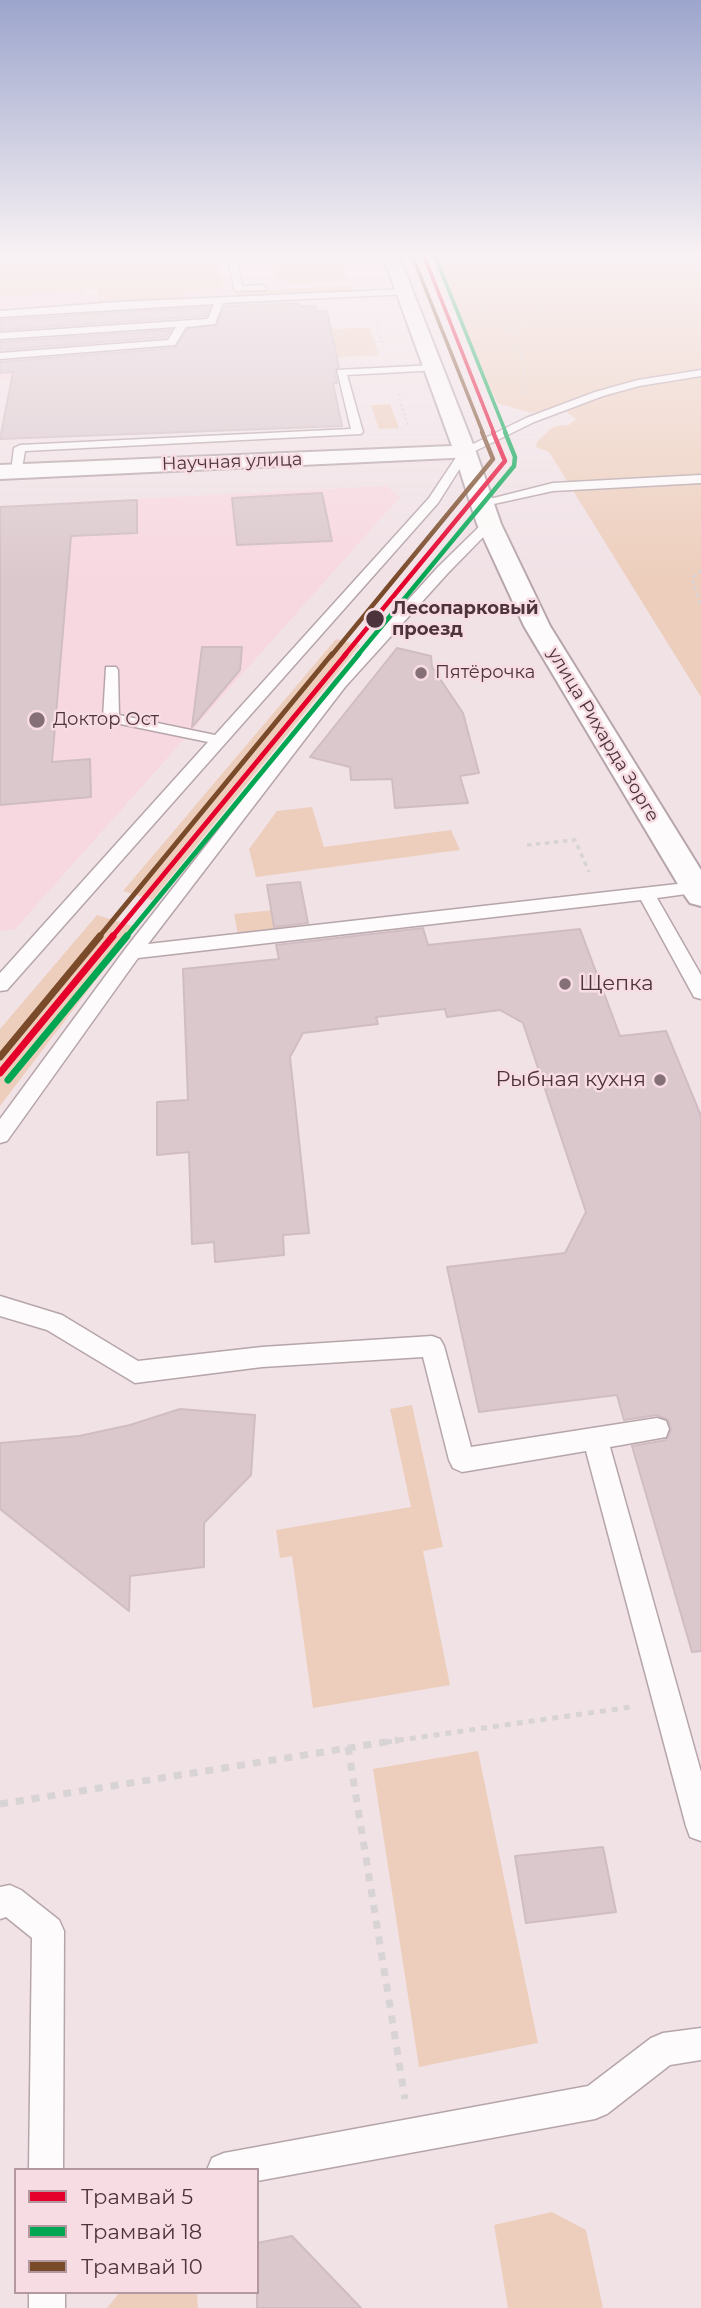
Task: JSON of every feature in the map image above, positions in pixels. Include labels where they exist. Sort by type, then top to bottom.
[{"type":"street","name":"улица Рихарда Зорге","points":[[432,364],[485,514],[537,626],[698,892]]},
{"type":"street","name":"Научная улица","points":[[8,472],[465,452]]},
{"type":"lane","points":[[8,472],[20,448],[357,432],[341,372],[434,368]]},
{"type":"lane","points":[[0,985],[434,500],[465,452],[530,420],[599,394],[638,383],[701,373]]},
{"type":"lane","points":[[0,1135],[132,952],[340,684],[443,570],[485,514],[554,487],[701,479]]},
{"type":"lane","points":[[111,670],[110,718],[219,740]]},
{"type":"lane","points":[[132,952],[646,894],[698,892]]},
{"type":"lane","points":[[646,894],[701,992]]},
{"type":"lane","points":[[0,1306],[54,1322],[135,1372],[262,1357],[432,1346],[462,1460],[657,1429]]},
{"type":"lane","points":[[595,1438],[701,1826]]},
{"type":"lane","points":[[0,1903],[10,1900],[48,1931],[47,2168]]},
{"type":"lane","points":[[235,2168],[595,2102],[663,2050],[701,2044]]},
{"type":"path","points":[[523,401],[524,364]]},
{"type":"path","points":[[701,570],[692,579],[701,606]]},
{"type":"path","points":[[527,845],[575,840],[601,899]]},
{"type":"path","points":[[0,1804],[348,1747],[667,1701]]},
{"type":"path","points":[[348,1747],[410,2136]]},
{"type":"shaded area","points":[[0,364],[139,364],[132,366],[0,379]]},
{"type":"shaded area","points":[[480,364],[701,364],[701,697],[549,452],[536,447],[537,442],[550,429],[569,425],[576,419],[560,407],[531,413],[497,403]]},
{"type":"shaded area","points":[[390,404],[399,428],[379,429],[371,405]]},
{"type":"shaded area","points":[[386,486],[400,497],[15,929],[0,931],[0,506]]},
{"type":"shaded area","points":[[336,639],[360,645],[152,900],[123,891]]},
{"type":"shaded area","points":[[312,807],[324,847],[451,830],[460,850],[256,877],[249,849],[277,811]]},
{"type":"shaded area","points":[[294,908],[298,928],[238,935],[234,914]]},
{"type":"shaded area","points":[[97,915],[136,927],[0,1106],[0,1029]]},
{"type":"shaded area","points":[[412,1405],[443,1547],[423,1551],[450,1685],[313,1708],[292,1556],[280,1558],[276,1530],[411,1507],[390,1409]]},
{"type":"shaded area","points":[[478,1751],[538,2043],[419,2067],[373,1769]]},
{"type":"shaded area","points":[[552,2212],[586,2230],[603,2308],[508,2308],[494,2225]]},
{"type":"shaded area","points":[[118,2294],[197,2294],[198,2308],[107,2308]]},
{"type":"building","points":[[0,364],[338,364],[339,367],[334,371],[337,383],[333,383],[342,426],[0,439],[13,372],[0,373]]},
{"type":"building","points":[[322,493],[332,541],[237,545],[232,498]]},
{"type":"building","points":[[137,500],[137,533],[71,536],[52,762],[90,759],[91,797],[0,805],[0,507]]},
{"type":"building","points":[[202,647],[242,647],[240,670],[192,727]]},
{"type":"building","points":[[397,648],[431,656],[432,667],[463,713],[479,773],[460,776],[468,803],[395,808],[392,779],[351,780],[350,767],[310,757]]},
{"type":"building","points":[[300,882],[308,923],[274,927],[267,885]]},
{"type":"building","points":[[423,928],[428,945],[580,929],[620,1036],[666,1031],[701,1116],[701,1651],[692,1652],[632,1446],[666,1440],[671,1430],[668,1420],[657,1415],[624,1420],[617,1395],[479,1412],[447,1267],[565,1253],[586,1212],[523,1023],[500,1010],[447,1017],[445,1009],[376,1017],[378,1024],[303,1033],[290,1057],[309,1233],[283,1235],[284,1255],[215,1262],[214,1242],[192,1244],[189,1152],[157,1155],[157,1102],[188,1100],[183,969],[279,959],[276,945]]},
{"type":"building","points":[[180,1409],[255,1415],[251,1475],[204,1523],[204,1567],[130,1576],[129,1611],[0,1509],[0,1443],[79,1436],[130,1425]]},
{"type":"building","points":[[603,1847],[616,1912],[526,1923],[515,1856]]},
{"type":"building","points":[[292,2236],[361,2308],[257,2308],[259,2243]]},
{"type":"tram line","name":"10","points":[[0,1057],[493,459],[455,364]]},
{"type":"tram line","name":"5","points":[[0,1073],[505,461],[467,364]]},
{"type":"tram line","name":"18","points":[[8,1080],[514,466],[515,457],[478,364]]},
{"type":"place","name":"Лесопарковый проезд","points":[[375,619]]},
{"type":"place","name":"Пятёрочка","points":[[421,673]]},
{"type":"place","name":"Доктор Ост","points":[[37,720]]},
{"type":"place","name":"Щепка","points":[[565,984]]},
{"type":"place","name":"Рыбная кухня","points":[[660,1080]]}]
